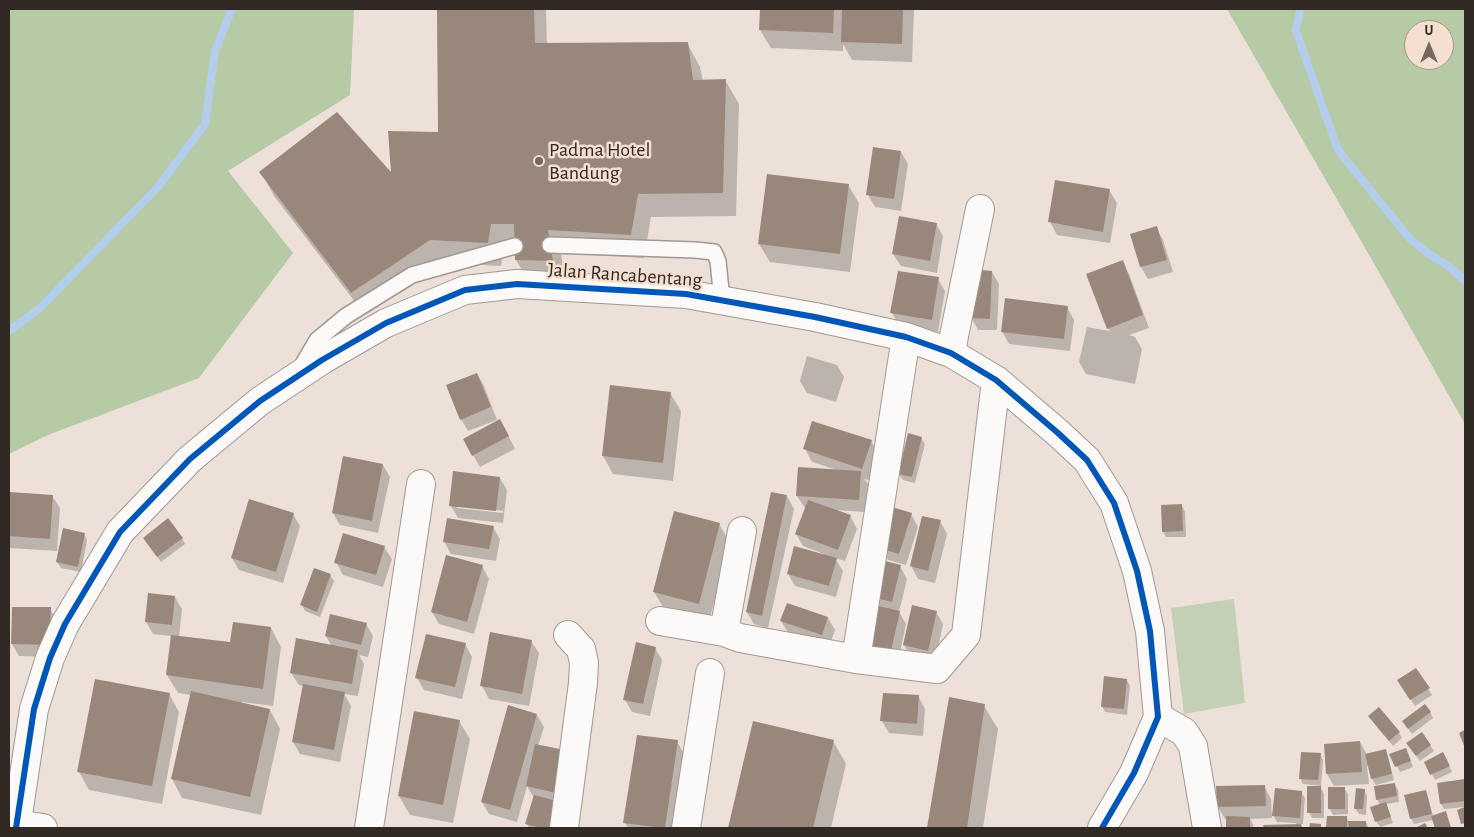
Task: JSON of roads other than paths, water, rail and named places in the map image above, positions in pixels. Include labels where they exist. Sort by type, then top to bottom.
[{"type":"street","points":[[952,353],[980,209]]},
{"type":"street","name":"Jalan Rancabentang","points":[[13,825],[34,709],[50,658],[65,624],[120,532],[190,459],[260,402],[322,360],[386,323],[465,290],[517,284],[686,294],[815,317],[906,337],[952,353],[996,380],[1058,433],[1087,460],[1114,503],[1137,571],[1150,632],[1158,717],[1134,773],[1102,828]]},
{"type":"street","points":[[856,659],[906,337]]},
{"type":"street","points":[[660,621],[856,659],[937,670],[966,635],[996,380]]},
{"type":"street","points":[[369,828],[421,484]]},
{"type":"street","points":[[724,632],[742,531]]},
{"type":"street","points":[[564,828],[584,670],[581,649],[568,635]]},
{"type":"street","points":[[686,828],[710,673]]},
{"type":"street","points":[[1158,717],[1184,732],[1193,746],[1207,828]]},
{"type":"street","points":[[13,825],[43,828]]},
{"type":"lane","points":[[550,245],[714,252],[718,261],[722,300]]},
{"type":"lane","points":[[294,378],[317,340],[346,316],[412,275],[515,246]]},
{"type":"waterway","points":[[9,331],[40,308],[158,187],[205,124],[215,51],[232,9]]},
{"type":"waterway","points":[[1300,9],[1296,31],[1338,150],[1410,239],[1450,267],[1465,281]]},
{"type":"place","name":"Padma Hotel Bandung","points":[[539,161]]}]
